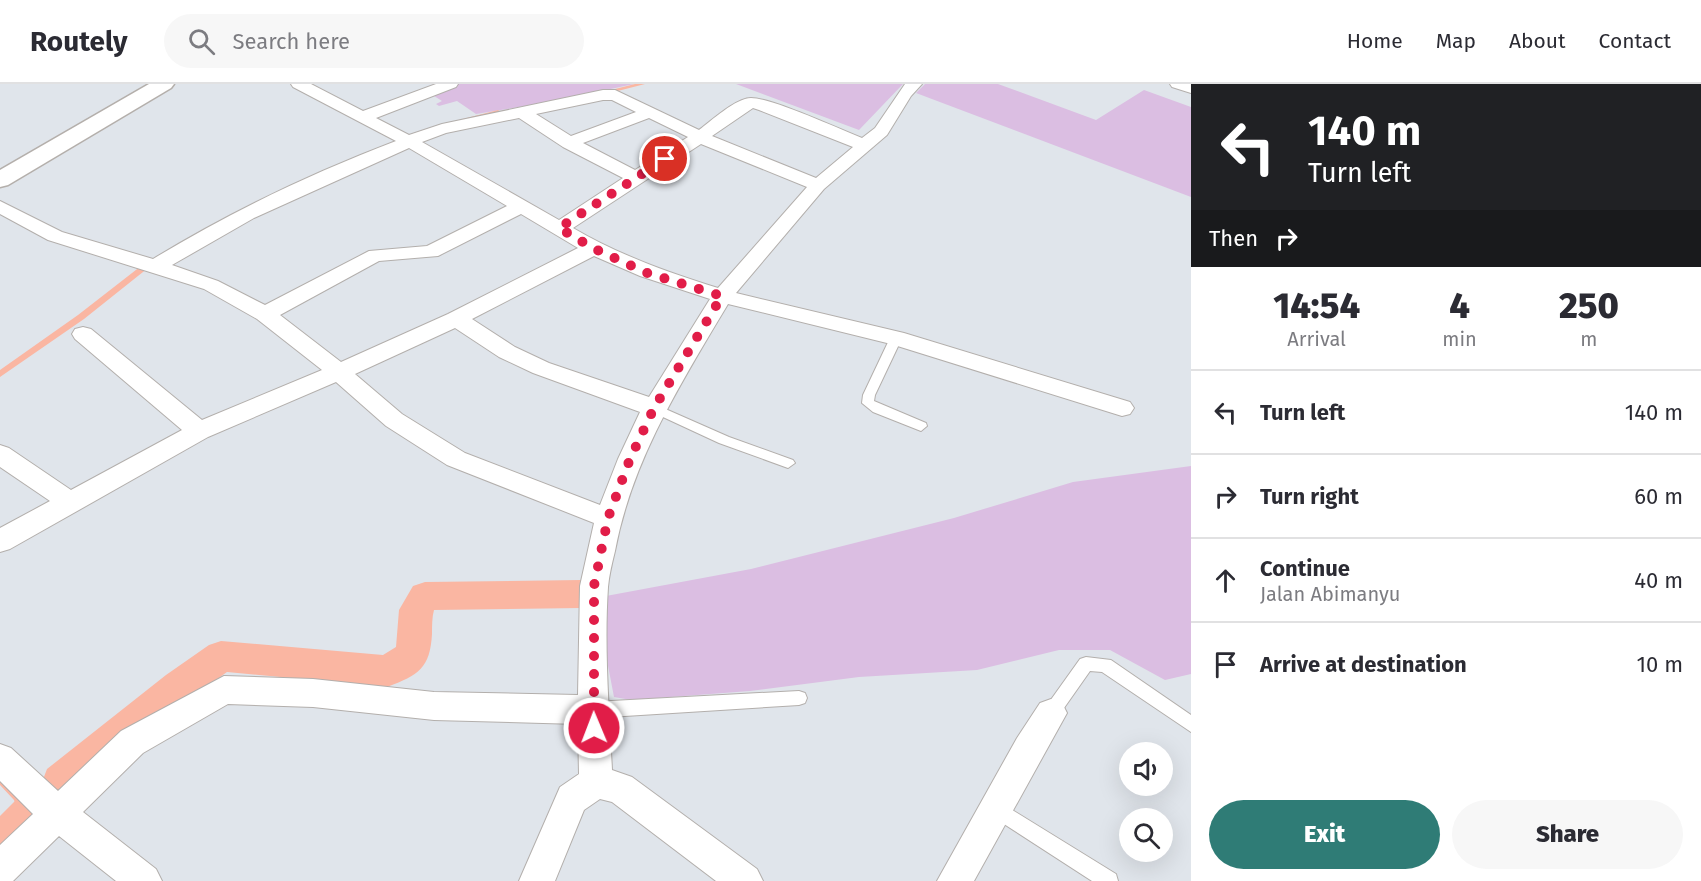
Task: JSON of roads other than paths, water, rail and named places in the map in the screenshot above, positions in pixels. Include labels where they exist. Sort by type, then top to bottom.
[{"type":"main road","points":[[0,180],[164,84]]},
{"type":"street","points":[[299,84],[409,142],[593,248],[647,273],[722,296],[896,338],[1122,408]]},
{"type":"street","points":[[362,117],[450,84]]},
{"type":"street","points":[[596,782],[593,710],[594,586],[608,518],[630,459],[654,408],[722,296],[818,185],[881,130],[914,84]]},
{"type":"street","points":[[1178,84],[1191,88]]},
{"type":"street","points":[[156,266],[201,238],[247,214],[294,195],[376,155],[442,129],[603,95],[615,95],[700,137],[818,185]]},
{"type":"street","points":[[559,228],[700,137],[740,108],[751,104],[764,106],[864,145]]},
{"type":"street","points":[[569,144],[651,112]]},
{"type":"street","points":[[524,113],[569,144],[636,177]]},
{"type":"street","points":[[0,207],[55,236],[211,285],[265,314],[339,372],[394,420],[456,459],[608,518]]},
{"type":"street","points":[[265,314],[370,257],[431,252],[520,207]]},
{"type":"street","points":[[0,541],[199,430],[339,372],[456,318],[593,248]]},
{"type":"street","points":[[456,318],[507,352],[542,369],[654,408]]},
{"type":"street","points":[[83,334],[199,430]]},
{"type":"street","points":[[0,454],[70,502]]},
{"type":"street","points":[[0,869],[132,742],[224,690],[313,693],[434,706],[593,710]]},
{"type":"street","points":[[955,881],[1051,713]]},
{"type":"street","points":[[0,759],[57,813],[144,881]]},
{"type":"street","points":[[537,881],[572,799],[596,782],[620,788],[745,881]]},
{"type":"lane","points":[[896,338],[869,396],[868,403],[877,409],[921,426]]},
{"type":"lane","points":[[654,408],[724,440],[788,463]]},
{"type":"lane","points":[[1051,713],[1086,664],[1098,663],[1113,669],[1191,724]]},
{"type":"lane","points":[[593,710],[799,698]]},
{"type":"lane","points":[[996,809],[1109,881]]},
{"type":"waterway","points":[[606,92],[642,84]]},
{"type":"waterway","points":[[462,120],[498,112]]},
{"type":"waterway","points":[[0,374],[81,317],[144,268]]},
{"type":"waterway","points":[[61,782],[179,686],[221,656],[387,671],[413,655],[416,610],[425,596],[581,594]]},
{"type":"waterway","points":[[0,777],[19,797],[26,819]]},
{"type":"waterway","points":[[0,845],[34,810]]}]
